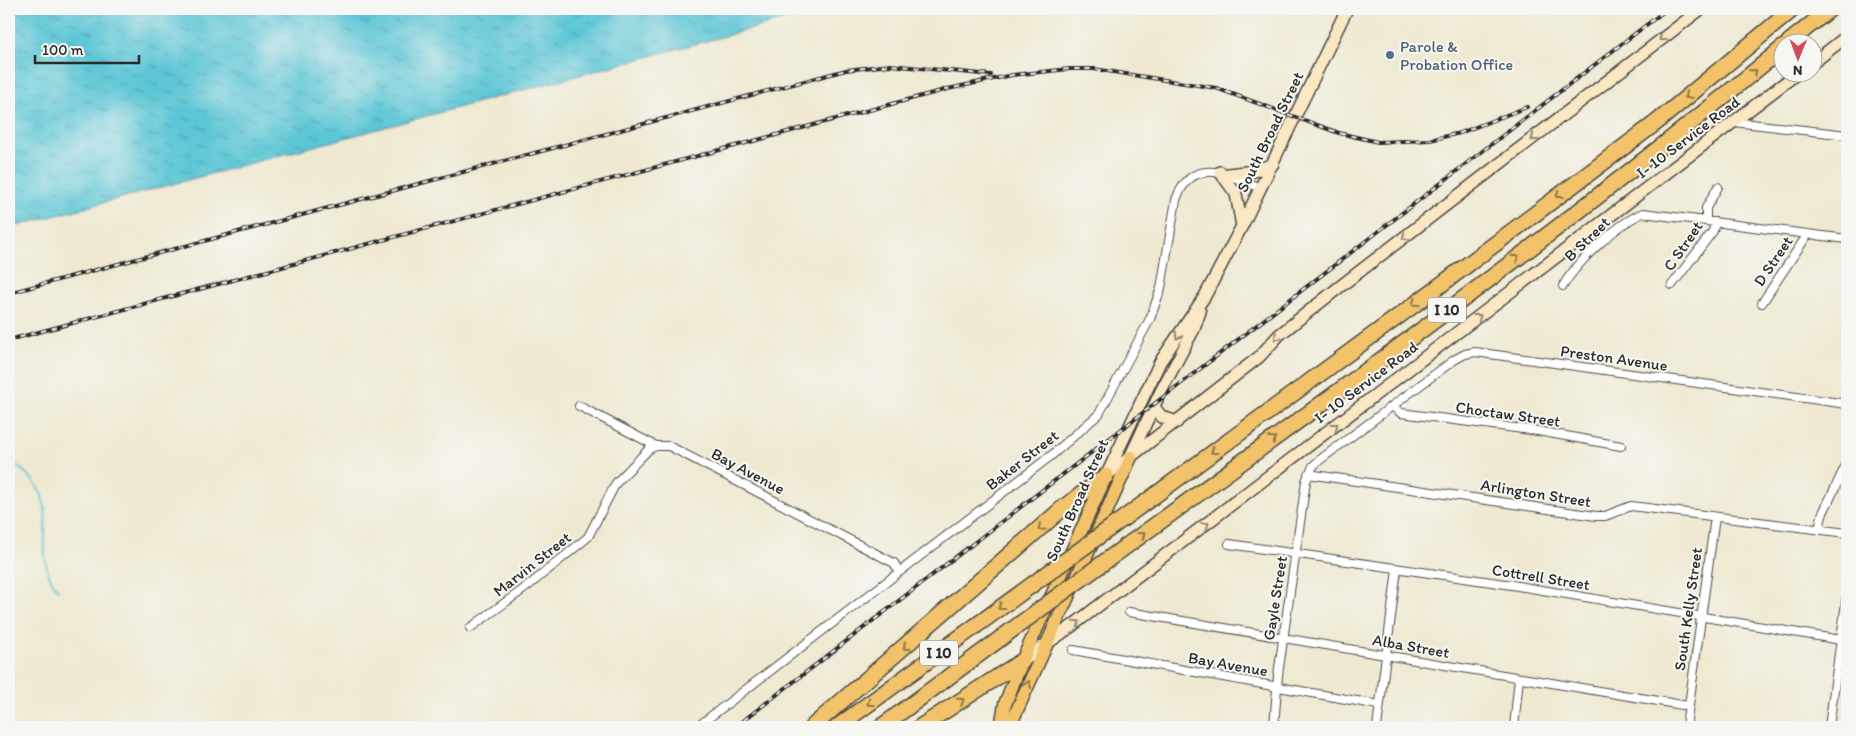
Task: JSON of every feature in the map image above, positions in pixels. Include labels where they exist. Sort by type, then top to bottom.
[{"type":"highway","name":"I 10","points":[[837,727],[1422,299],[1657,122],[1793,9]]},
{"type":"highway","points":[[1801,32],[1830,9]]},
{"type":"highway","name":"I 10","points":[[881,727],[1420,330],[1674,138],[1774,55]]},
{"type":"highway","points":[[812,727],[1063,508],[1106,476]]},
{"type":"highway","points":[[920,727],[1022,661]]},
{"type":"main road","name":"South Broad Street","points":[[1006,727],[1013,719],[1154,407],[1194,329],[1206,296],[1273,164],[1347,9]]},
{"type":"main road","points":[[1106,476],[1259,357],[1279,335],[1342,285],[1701,9]]},
{"type":"main road","points":[[1824,54],[1847,37]]},
{"type":"main road","name":"I- 10 Service Road","points":[[1022,661],[1046,645],[1786,82]]},
{"type":"main road","points":[[1242,226],[1236,194],[1224,173],[1254,171],[1273,164]]},
{"type":"main road","name":"South Broad Street","points":[[1001,727],[1005,704],[1022,661],[1160,362],[1206,296]]},
{"type":"main road","points":[[1154,407],[1162,416],[1177,422]]},
{"type":"street","points":[[1734,122],[1758,123],[1847,135]]},
{"type":"street","name":"Baker Street","points":[[697,727],[1052,455],[1099,414],[1110,398],[1156,305],[1170,228],[1180,188],[1195,175],[1206,172],[1224,173]]},
{"type":"street","points":[[1224,173],[1260,188]]},
{"type":"street","name":"C Street","points":[[1672,285],[1712,231],[1706,208],[1718,187]]},
{"type":"street","name":"B Street","points":[[1563,286],[1570,275],[1618,228],[1635,216],[1651,212],[1710,221]]},
{"type":"street","points":[[1710,221],[1847,239]]},
{"type":"street","name":"D Street","points":[[1762,303],[1808,234]]},
{"type":"street","name":"Preston Avenue","points":[[1308,474],[1321,459],[1454,360],[1474,352],[1847,404]]},
{"type":"street","name":"Bay Avenue","points":[[579,406],[656,446],[669,446],[894,563],[899,571]]},
{"type":"street","name":"Choctaw Street","points":[[1392,406],[1401,413],[1538,431],[1621,446]]},
{"type":"street","name":"Marvin Street","points":[[470,628],[528,586],[588,537],[616,483],[649,449],[656,446]]},
{"type":"street","points":[[1819,530],[1822,515],[1847,463]]},
{"type":"street","name":"Arlington Street","points":[[1308,474],[1596,516],[1605,516],[1631,506],[1847,534]]},
{"type":"street","name":"Gayle Street","points":[[1274,727],[1282,638],[1308,474]]},
{"type":"street","name":"South Kelly Street","points":[[1686,727],[1715,517]]},
{"type":"street","name":"Cottrell Street","points":[[1229,544],[1512,585],[1844,641]]},
{"type":"street","points":[[1377,727],[1397,569]]},
{"type":"street","points":[[1829,727],[1844,641],[1847,595]]},
{"type":"street","name":"Alba Street","points":[[1129,612],[1688,706]]},
{"type":"street","name":"Bay Avenue","points":[[1073,650],[1379,705]]},
{"type":"street","points":[[1514,727],[1519,678]]},
{"type":"water","points":[[9,9],[826,9],[9,228]]},
{"type":"waterway","points":[[9,461],[29,476],[40,491],[45,507],[45,557],[49,573],[58,590]]},
{"type":"railway","points":[[735,727],[1667,9]]},
{"type":"railway","points":[[9,293],[846,70],[890,65],[991,75]]},
{"type":"railway","points":[[9,340],[948,89],[1012,75],[1069,69],[1094,69],[1216,88],[1339,133],[1378,142],[1430,140],[1460,133],[1527,107]]},
{"type":"place","name":"Parole & Probation Office","points":[[1390,55]]}]
